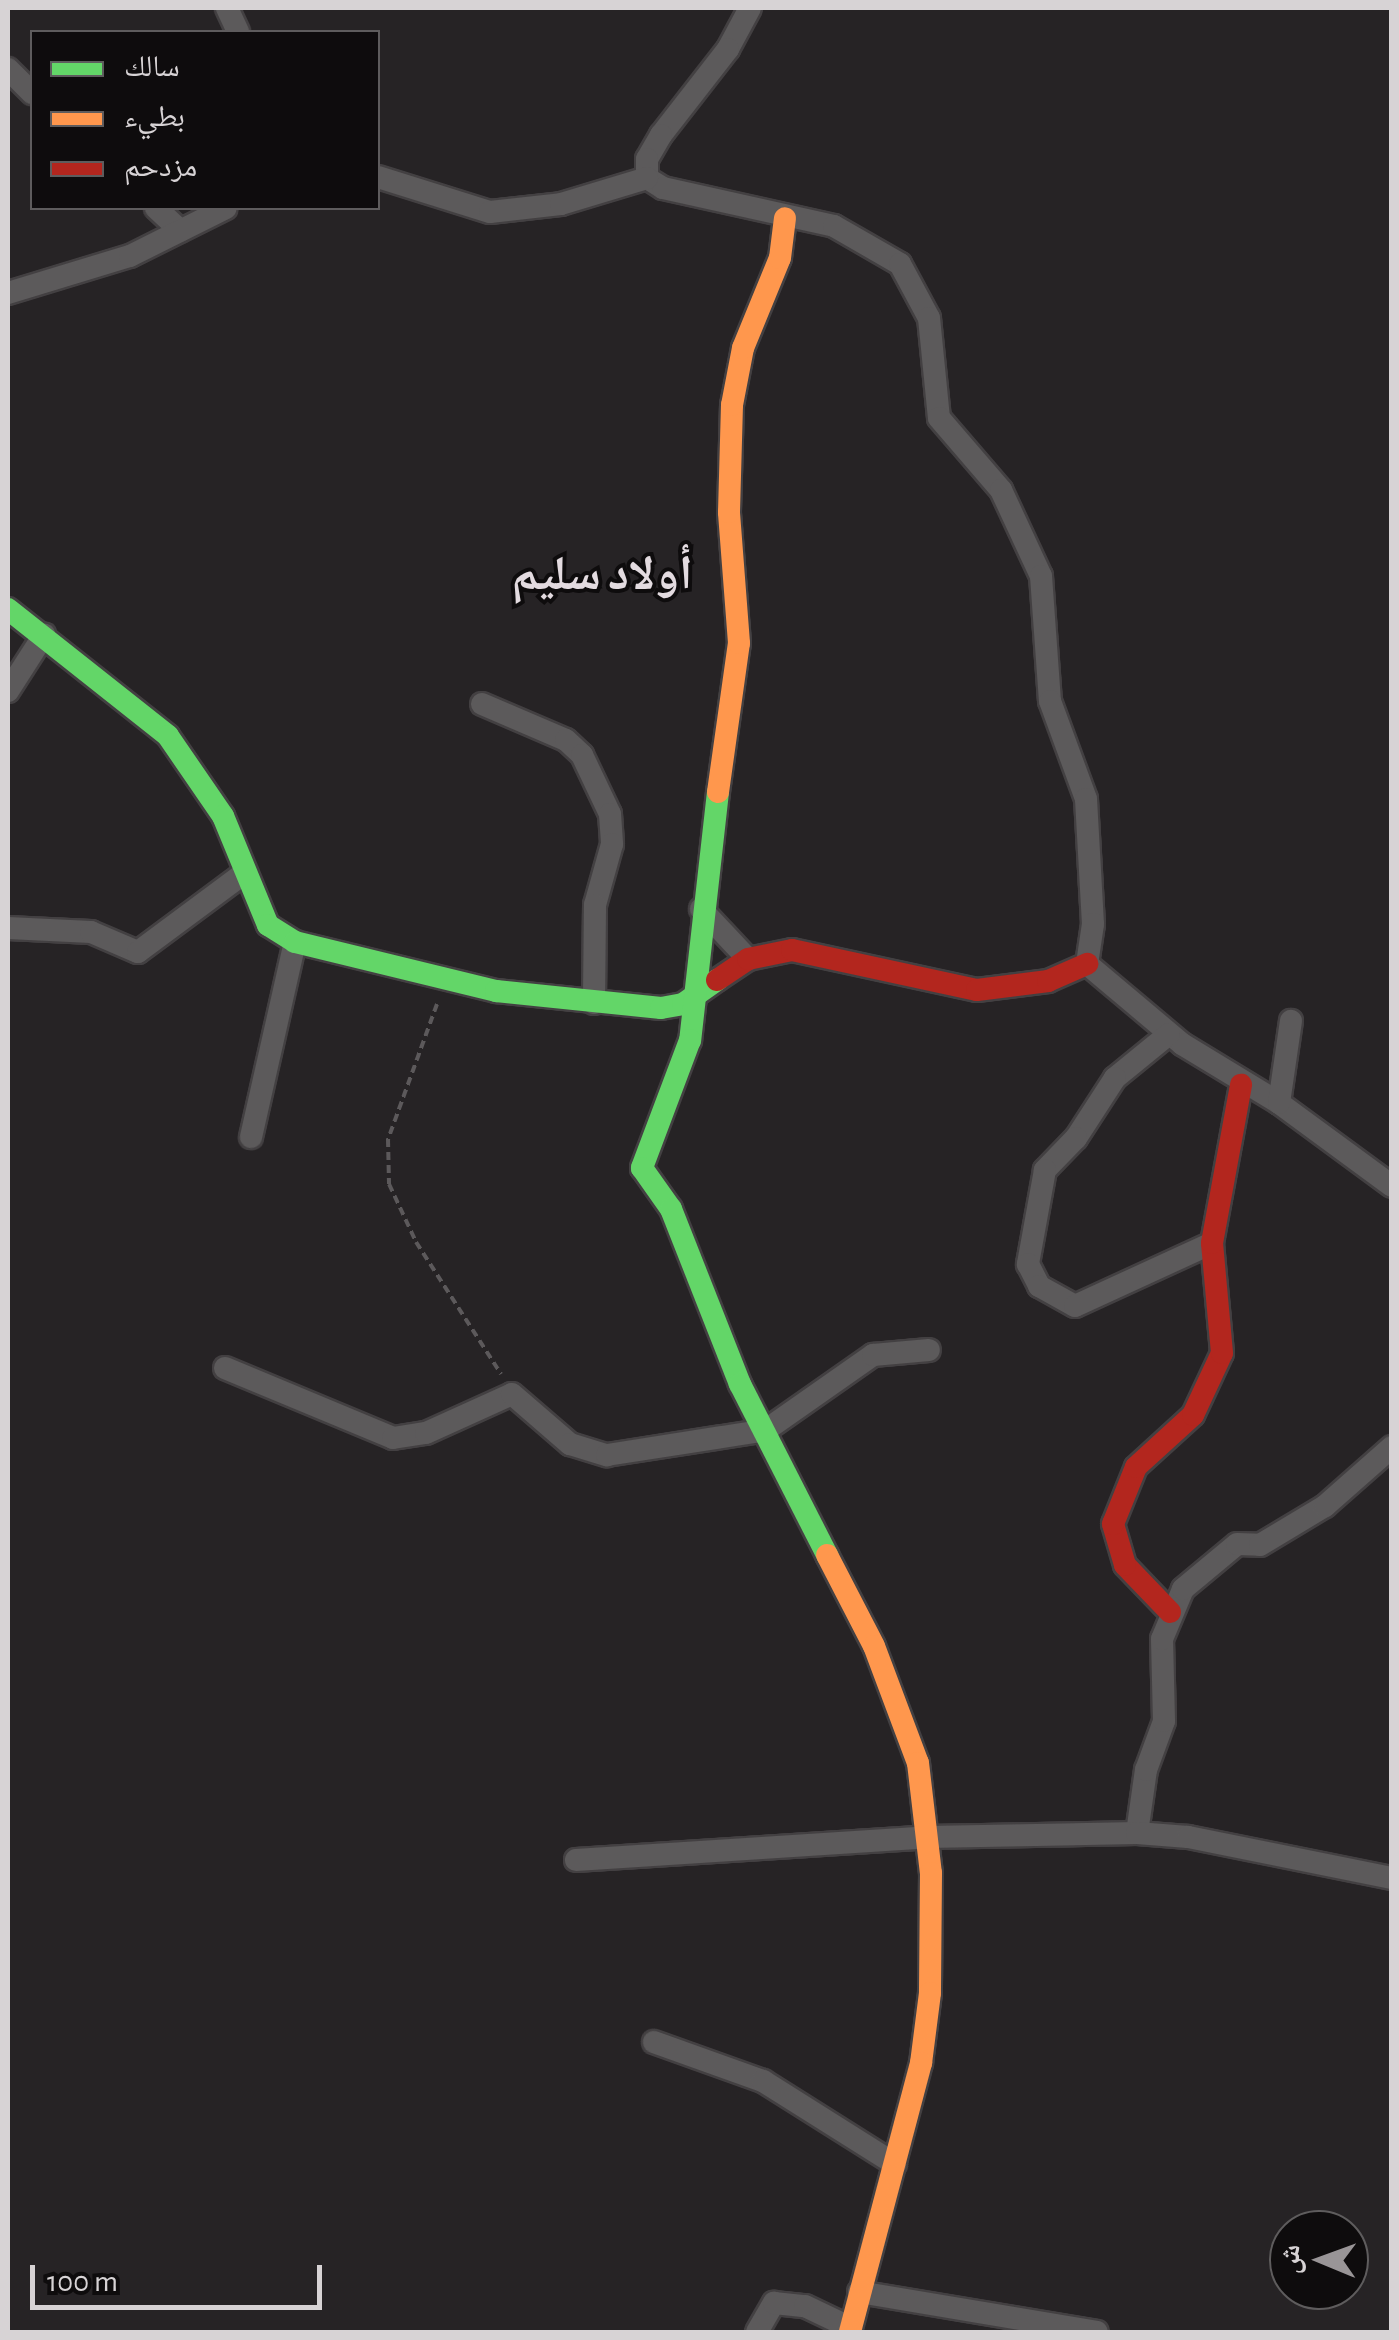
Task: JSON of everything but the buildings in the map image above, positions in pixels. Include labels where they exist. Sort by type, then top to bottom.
[{"type":"street","points":[[647,178],[654,147],[718,64],[750,8]]},
{"type":"street","points":[[8,69],[30,91]]},
{"type":"street","points":[[380,178],[490,212],[561,204],[647,178],[664,188],[834,226],[900,264],[930,318],[939,418],[1001,490],[1026,534],[1041,576],[1050,700],[1086,799],[1093,924],[1088,964]]},
{"type":"street","points":[[158,210],[180,230]]},
{"type":"street","points":[[8,293],[130,256],[222,210]]},
{"type":"street","points":[[757,2332],[774,2303],[805,2306],[850,2330],[921,2064],[930,1993],[928,1837],[918,1763],[901,1708],[704,1301],[671,1209],[643,1176],[643,1158],[688,1050],[701,909],[738,643],[729,512],[732,405],[743,348],[780,258],[785,218]]},
{"type":"street","points":[[8,609],[142,711],[187,759],[223,816],[243,874],[268,925],[295,942],[445,980],[594,1003],[672,1007],[748,959],[815,952],[1004,991],[1088,964]]},
{"type":"street","points":[[8,691],[44,635]]},
{"type":"street","points":[[482,704],[566,740],[582,755],[610,814],[612,844],[595,905],[594,1003]]},
{"type":"street","points":[[8,928],[91,932],[138,952],[243,874]]},
{"type":"street","points":[[701,909],[748,959]]},
{"type":"street","points":[[251,1137],[295,942]]},
{"type":"street","points":[[1088,964],[1169,1034],[1242,1085],[1278,1103],[1392,1186]]},
{"type":"street","points":[[1278,1103],[1291,1021]]},
{"type":"street","points":[[1169,1034],[1115,1078],[1076,1138],[1045,1170],[1028,1264],[1039,1286],[1075,1306],[1212,1243]]},
{"type":"street","points":[[1170,1612],[1125,1564],[1113,1524],[1136,1468],[1193,1414],[1222,1353],[1224,1320],[1212,1243],[1225,1145],[1242,1085]]},
{"type":"street","points":[[225,1368],[393,1438],[426,1433],[515,1395],[570,1444],[607,1455],[766,1430],[872,1354],[930,1350]]},
{"type":"street","points":[[1136,1834],[1146,1770],[1164,1721],[1161,1654],[1170,1612],[1182,1589],[1237,1544],[1276,1538],[1354,1484],[1392,1447]]},
{"type":"street","points":[[576,1860],[928,1837],[1136,1834],[1188,1837],[1392,1878]]},
{"type":"street","points":[[654,2042],[763,2081],[894,2164]]},
{"type":"street","points":[[859,2292],[1096,2332]]},
{"type":"path","points":[[445,980],[388,1139],[388,1184],[416,1242],[515,1395]]},
{"type":"traffic: fast","points":[[8,609],[168,736],[223,816],[268,925],[295,942],[496,991],[661,1008],[683,1004],[717,980]]},
{"type":"traffic: fast","points":[[718,792],[690,1040],[642,1168],[671,1209],[740,1384],[827,1555]]},
{"type":"traffic: slow","points":[[718,792],[739,643],[729,512],[732,405],[743,348],[780,258],[785,218]]},
{"type":"traffic: slow","points":[[827,1555],[874,1646],[918,1763],[931,1873],[930,1993],[921,2063],[850,2332]]},
{"type":"traffic: jam","points":[[717,980],[748,959],[792,950],[977,990],[1048,981],[1087,964]]},
{"type":"traffic: jam","points":[[1170,1612],[1125,1565],[1113,1524],[1136,1467],[1193,1415],[1222,1353],[1212,1243],[1241,1085]]},
{"type":"district","name":"أولاد سليم","points":[[602,576]]}]
